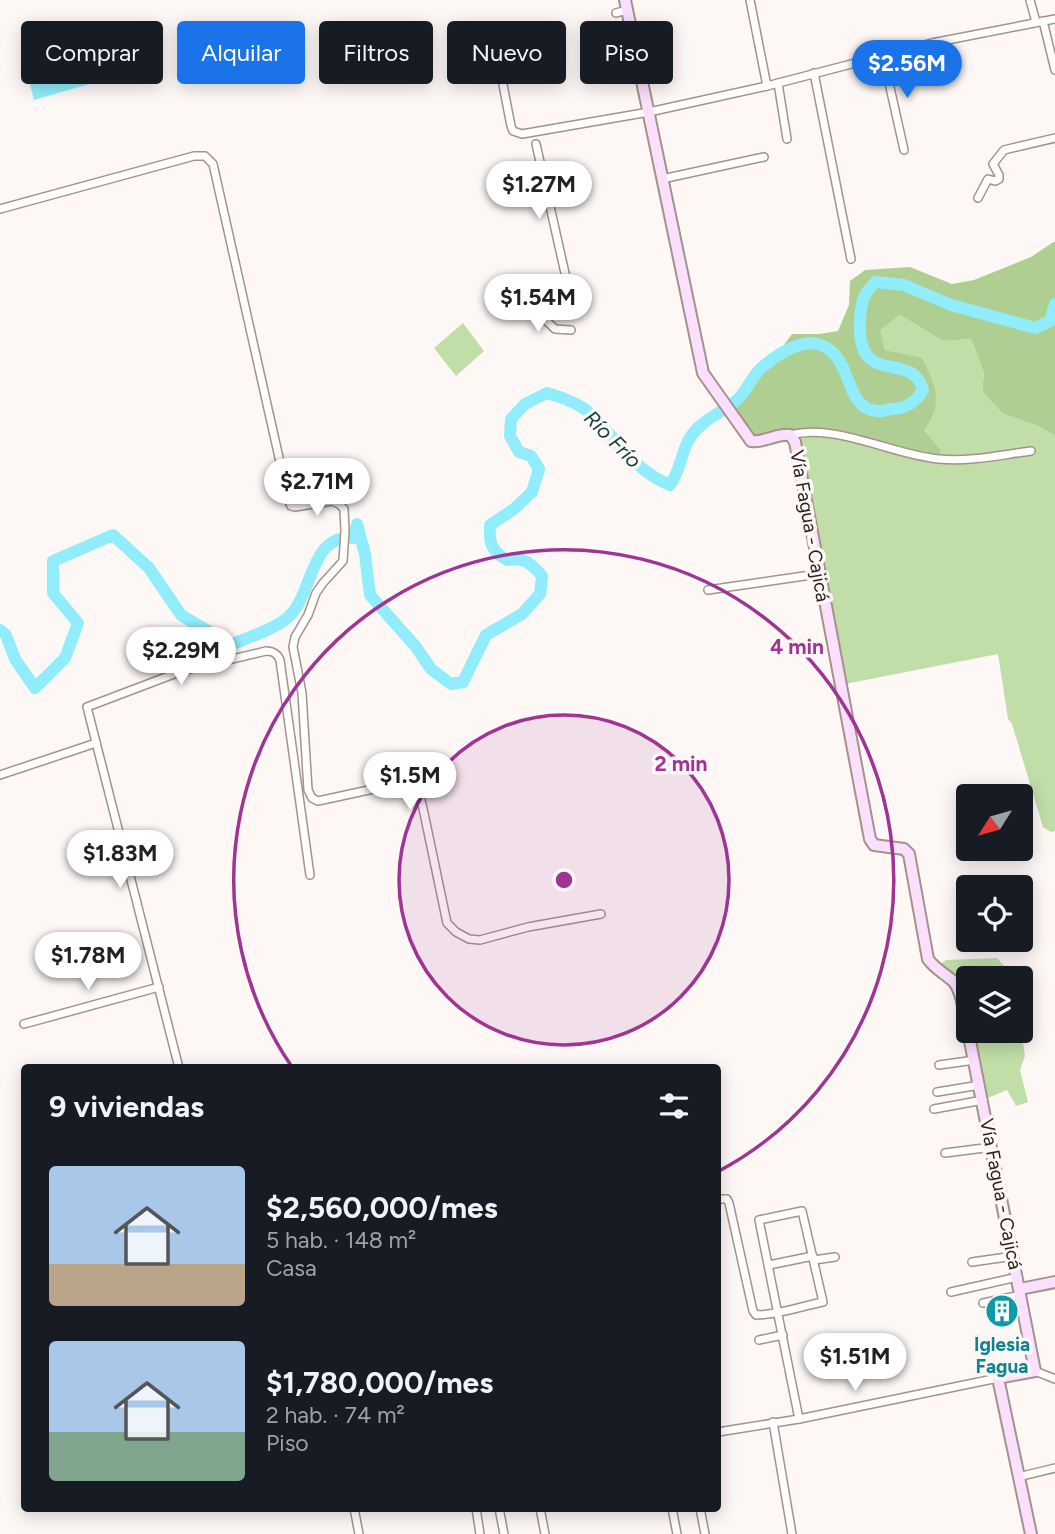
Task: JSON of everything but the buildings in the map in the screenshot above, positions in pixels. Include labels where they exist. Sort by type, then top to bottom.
[{"type":"street","points":[[750,0],[767,86]]},
{"type":"street","points":[[1030,0],[1055,70]]},
{"type":"street","name":"Vía Fagua - Cajicá","points":[[622,8],[649,112],[703,373],[751,441],[790,435],[795,442],[870,839],[874,845],[904,849],[909,854],[928,959],[934,968],[956,986]]},
{"type":"street","points":[[503,84],[511,126],[517,134],[649,112],[767,86],[883,56],[1055,19]]},
{"type":"street","points":[[883,56],[904,150]]},
{"type":"street","points":[[814,74],[851,259]]},
{"type":"street","points":[[778,83],[787,138]]},
{"type":"street","points":[[978,198],[988,179],[999,179],[993,164],[1004,150],[1055,138]]},
{"type":"street","points":[[536,144],[569,291]]},
{"type":"street","points":[[0,209],[194,156],[205,156],[213,164],[255,335],[291,506],[332,501],[344,509],[343,561],[316,593],[293,647],[302,693],[308,790],[312,798],[318,801],[332,800],[391,785],[411,785],[420,796],[447,923],[469,939],[480,940],[528,927],[601,914]]},
{"type":"street","points":[[662,178],[764,157]]},
{"type":"street","points":[[524,300],[555,329],[571,330]]},
{"type":"street","points":[[790,435],[821,433],[937,459],[974,459],[1031,451]]},
{"type":"street","points":[[708,590],[818,574]]},
{"type":"street","points":[[178,1064],[87,707],[182,671],[272,651],[280,660],[310,875]]},
{"type":"street","points":[[0,775],[96,743]]},
{"type":"street","points":[[24,1024],[159,987]]},
{"type":"street","name":"Vía Fagua - Cajicá","points":[[971,1043],[1035,1371]]},
{"type":"street","points":[[939,1065],[975,1060]]},
{"type":"street","points":[[937,1092],[980,1085]]},
{"type":"street","points":[[934,1109],[983,1100]]},
{"type":"street","points":[[945,1153],[992,1147]]},
{"type":"street","points":[[721,1199],[727,1199],[729,1203],[756,1315],[761,1315],[779,1311],[823,1302],[802,1211],[758,1220],[779,1311],[799,1419]]},
{"type":"street","points":[[972,1262],[1013,1256]]},
{"type":"street","points":[[769,1265],[835,1257]]},
{"type":"street","points":[[951,1292],[1055,1282]]},
{"type":"street","points":[[984,1303],[1020,1287]]},
{"type":"street","points":[[759,1340],[783,1335]]},
{"type":"street","points":[[721,1432],[1035,1371],[1055,1379]]},
{"type":"street","points":[[998,1378],[1031,1534]]},
{"type":"street","points":[[773,1422],[792,1534]]},
{"type":"street","points":[[1018,1477],[1055,1468]]},
{"type":"street","points":[[355,1512],[359,1534]]},
{"type":"street","points":[[477,1512],[480,1534]]},
{"type":"street","points":[[500,1512],[504,1534]]},
{"type":"street","points":[[541,1512],[545,1534]]},
{"type":"street","points":[[673,1512],[677,1534]]},
{"type":"street","points":[[701,1512],[705,1534]]},
{"type":"green space","points":[[1055,241],[1055,436],[1040,427],[1002,413],[982,391],[984,373],[971,339],[943,341],[900,315],[880,330],[885,350],[922,358],[927,368],[934,386],[936,403],[924,430],[941,450],[938,459],[814,432],[757,442],[730,404],[743,394],[759,370],[778,357],[792,334],[838,331],[849,305],[850,281],[865,270],[910,267],[952,284],[974,280],[1031,257]]},
{"type":"green space","points":[[900,315],[943,341],[971,339],[984,373],[982,391],[1002,413],[1040,427],[1055,436],[1055,831],[1051,832],[1043,827],[1033,794],[1033,784],[1030,784],[1012,724],[1008,719],[998,654],[840,685],[795,442],[798,433],[941,450],[924,430],[922,359],[885,350],[879,330]]},
{"type":"green space","points":[[463,323],[484,351],[456,376],[434,348]]},
{"type":"green space","points":[[997,958],[1004,966],[956,966],[956,986],[934,968],[946,960]]},
{"type":"green space","points":[[971,1043],[1023,1043],[1025,1056],[1020,1070],[1028,1102],[1016,1106],[1007,1090],[983,1100]]},
{"type":"water","points":[[30,84],[89,84],[34,100]]},
{"type":"waterway","name":"Río Frío","points":[[0,630],[6,635],[15,659],[35,688],[65,658],[78,623],[53,593],[53,561],[113,535],[149,568],[181,615],[231,645],[286,619],[302,597],[320,556],[328,546],[339,539],[354,538],[357,524],[365,554],[370,595],[416,647],[431,669],[451,684],[463,682],[486,635],[522,614],[540,594],[542,576],[538,571],[523,560],[507,560],[502,557],[494,550],[490,537],[490,525],[514,509],[532,492],[539,469],[531,456],[519,452],[510,436],[511,419],[525,404],[547,393],[578,405],[598,421],[645,470],[670,485],[688,442],[696,430],[737,400],[760,369],[794,347],[810,343],[829,349],[837,358],[858,401],[866,408],[879,411],[911,404],[923,390],[917,378],[908,371],[875,362],[867,355],[861,342],[862,303],[865,294],[876,282],[904,285],[951,305],[1035,328],[1050,321],[1055,304]]},
{"type":"place","name":"Iglesia Fagua","points":[[1002,1311]]}]
